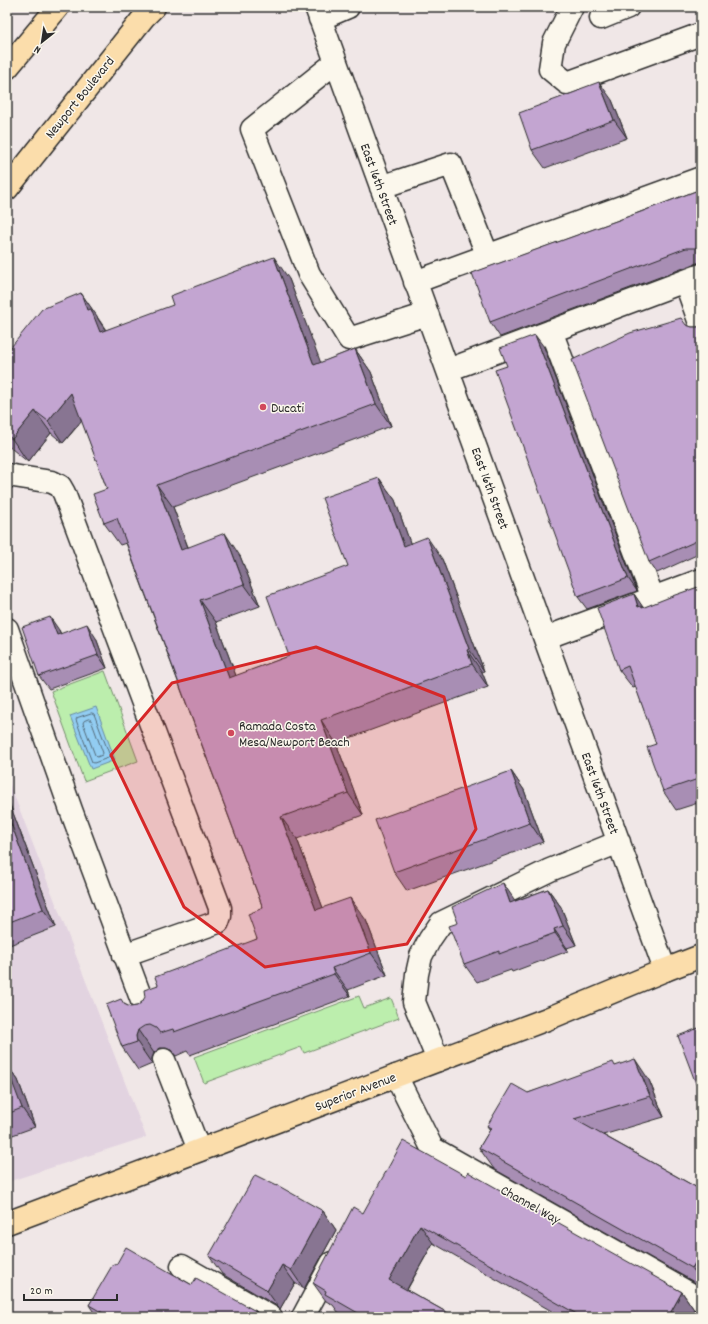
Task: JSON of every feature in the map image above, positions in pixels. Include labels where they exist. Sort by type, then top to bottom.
[{"type":"main road","points":[[7,68],[58,7]]},
{"type":"main road","name":"Newport Boulevard","points":[[7,188],[144,17],[154,7]]},
{"type":"main road","name":"Superior Avenue","points":[[7,1222],[547,1019],[701,956]]},
{"type":"street","points":[[318,13],[348,7]]},
{"type":"street","points":[[572,7],[554,43],[550,69],[567,83],[701,34]]},
{"type":"street","points":[[601,18],[628,7]]},
{"type":"street","name":"East 16th Street","points":[[318,13],[665,970]]},
{"type":"street","points":[[336,62],[252,129],[309,274],[350,338],[427,314]]},
{"type":"street","points":[[381,187],[452,164],[487,254]]},
{"type":"street","points":[[415,282],[487,254],[701,178]]},
{"type":"street","points":[[448,370],[693,278],[701,326]]},
{"type":"street","points":[[551,331],[653,598]]},
{"type":"street","points":[[7,475],[52,482],[60,486],[64,492],[220,908],[218,922],[124,955]]},
{"type":"street","points":[[545,638],[701,580]]},
{"type":"street","points":[[7,630],[71,810],[148,1017]]},
{"type":"street","points":[[438,1060],[414,1002],[417,974],[421,956],[441,923],[550,870],[619,842]]},
{"type":"street","points":[[164,1060],[199,1150]]},
{"type":"street","name":"Channel Way","points":[[396,1076],[432,1148],[701,1300]]},
{"type":"street","points":[[303,1317],[343,1243]]},
{"type":"street","points":[[182,1266],[271,1317]]},
{"type":"highlighted area","points":[[316,647],[444,697],[476,829],[407,944],[265,967],[184,907],[111,755],[172,683]]},
{"type":"shaded area","points":[[7,777],[146,1137],[7,1182]]},
{"type":"green space","points":[[105,671],[138,761],[84,781],[51,691]]},
{"type":"green space","points":[[359,996],[364,1008],[391,998],[399,1018],[304,1053],[301,1047],[204,1083],[194,1057]]},
{"type":"water","points":[[96,707],[115,760],[91,769],[70,716]]},
{"type":"building","points":[[599,82],[614,120],[532,150],[519,113]]},
{"type":"building","points":[[701,189],[701,246],[686,248],[490,322],[472,273]]},
{"type":"building","points":[[274,257],[314,365],[355,349],[376,404],[157,485],[181,550],[225,533],[244,584],[200,600],[229,678],[289,656],[267,596],[348,566],[322,498],[379,478],[404,546],[427,537],[469,649],[467,650],[472,664],[321,720],[348,793],[281,817],[316,910],[350,898],[371,953],[332,968],[334,974],[174,1032],[173,1029],[160,1033],[156,1028],[150,1025],[144,1026],[138,1030],[136,1036],[137,1042],[122,1047],[106,1005],[121,999],[124,1004],[130,1007],[137,1006],[145,997],[144,990],[158,985],[155,977],[257,939],[248,914],[263,908],[117,518],[104,523],[93,494],[107,489],[71,393],[48,421],[35,411],[12,439],[7,435],[7,352],[42,309],[81,293],[87,310],[91,309],[100,332],[173,305],[170,296]]},
{"type":"building","points":[[681,318],[686,325],[698,327],[701,325],[701,539],[649,562],[572,360],[630,333]]},
{"type":"building","points":[[535,335],[628,578],[578,597],[495,370],[507,366],[500,348]]},
{"type":"building","points":[[701,586],[701,778],[663,791],[647,747],[656,744],[628,666],[619,670],[597,608],[634,594],[638,607],[641,606],[642,608]]},
{"type":"building","points":[[50,617],[57,635],[87,624],[98,655],[39,676],[22,627]]},
{"type":"building","points":[[511,771],[530,823],[394,872],[375,820]]},
{"type":"building","points":[[7,813],[43,909],[7,923]]},
{"type":"building","points":[[503,883],[510,903],[548,889],[563,926],[554,929],[555,933],[499,954],[499,951],[464,964],[449,926],[458,923],[452,907]]},
{"type":"building","points":[[701,1027],[701,1097],[678,1036]]},
{"type":"building","points":[[635,1059],[650,1096],[574,1119],[701,1190],[701,1266],[695,1263],[692,1268],[479,1148],[491,1128],[487,1126],[512,1084],[528,1093],[613,1062],[615,1066]]},
{"type":"building","points":[[7,1068],[22,1108],[7,1114]]},
{"type":"building","points":[[403,1141],[466,1176],[468,1172],[682,1292],[668,1317],[582,1317],[420,1225],[389,1280],[455,1317],[365,1317],[325,1294],[326,1291],[313,1283],[353,1207],[363,1213]]},
{"type":"building","points":[[255,1175],[277,1185],[323,1211],[291,1270],[282,1265],[267,1291],[209,1256]]},
{"type":"building","points":[[126,1247],[192,1285],[196,1278],[256,1311],[252,1317],[110,1317],[89,1305],[113,1264],[116,1265]]},
{"type":"place","name":"Ducati","points":[[263,407]]},
{"type":"place","name":"Ramada Costa Mesa/Newport Beach","points":[[231,733]]}]
